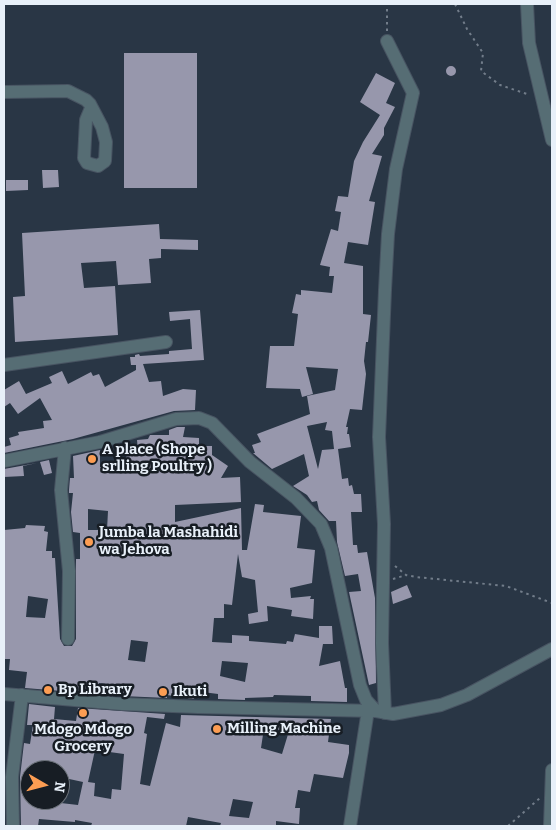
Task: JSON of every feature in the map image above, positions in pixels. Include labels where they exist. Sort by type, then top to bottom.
[{"type":"street","points":[[528,4],[529,43],[552,140]]},
{"type":"street","points":[[350,826],[376,711],[382,643],[384,524],[379,437],[388,234],[396,170],[413,93],[387,41]]},
{"type":"street","points":[[4,92],[72,92],[86,100],[92,108]]},
{"type":"street","points":[[4,365],[166,342]]},
{"type":"street","points":[[4,461],[100,442],[176,419],[199,418],[212,423],[250,462],[296,498],[321,524],[331,548],[360,685],[366,700],[376,711]]},
{"type":"street","points":[[65,448],[61,490],[69,571],[68,639]]},
{"type":"street","points":[[4,694],[122,704],[414,712],[441,705],[467,694],[552,650]]},
{"type":"street","points":[[13,826],[12,778],[22,695]]},
{"type":"street","points":[[550,826],[552,770]]},
{"type":"path","points":[[387,4],[387,41]]},
{"type":"path","points":[[455,4],[467,29],[482,53],[481,71],[500,85],[534,97],[544,105]]},
{"type":"path","points":[[383,550],[396,568],[406,576],[506,586],[552,603]]},
{"type":"path","points":[[508,826],[551,788]]},
{"type":"building","points":[[124,53],[197,53],[197,188],[124,188]]},
{"type":"building","points":[[449,66],[453,66],[456,71],[455,75],[449,76],[446,73],[446,69]]},
{"type":"building","points":[[376,73],[395,83],[386,103],[395,107],[384,128],[384,135],[372,154],[382,156],[369,201],[375,202],[368,245],[348,242],[344,263],[363,266],[363,314],[371,315],[364,361],[366,374],[362,410],[350,409],[346,427],[348,427],[347,434],[349,434],[351,447],[338,449],[342,479],[348,478],[349,486],[352,485],[354,494],[361,494],[362,512],[351,512],[353,545],[357,545],[358,553],[367,552],[375,598],[376,683],[369,685],[349,592],[361,591],[358,574],[345,576],[337,542],[336,521],[329,521],[319,510],[317,501],[312,502],[307,495],[293,486],[309,476],[304,454],[272,469],[253,453],[255,453],[252,445],[261,442],[257,434],[310,414],[307,396],[335,390],[338,369],[306,367],[313,394],[302,397],[300,389],[266,388],[270,346],[294,346],[298,314],[292,313],[296,294],[301,295],[301,290],[332,293],[334,276],[329,276],[330,267],[320,265],[331,229],[338,231],[341,212],[335,211],[338,196],[348,197],[354,161],[363,142],[380,115],[360,102]],"holes":[[[327,422],[325,430],[332,431],[334,449],[322,450],[318,469],[307,426]]]},
{"type":"building","points":[[42,170],[58,170],[59,187],[43,188]]},
{"type":"building","points":[[6,180],[28,180],[28,190],[6,191]]},
{"type":"building","points":[[159,224],[160,239],[198,240],[198,250],[161,249],[161,258],[149,259],[151,283],[118,285],[116,261],[81,263],[84,288],[115,286],[118,335],[15,342],[13,297],[25,296],[22,233]]},
{"type":"building","points":[[200,310],[204,360],[143,364],[149,382],[161,381],[163,396],[183,389],[196,390],[195,410],[174,411],[73,439],[4,453],[4,447],[11,445],[9,438],[19,435],[18,432],[44,428],[43,421],[52,420],[40,398],[18,414],[10,403],[4,407],[4,390],[19,381],[26,394],[52,383],[49,377],[62,371],[68,384],[91,372],[93,376],[99,374],[105,387],[136,370],[136,365],[131,365],[130,357],[135,357],[135,355],[139,354],[140,356],[169,354],[169,351],[192,349],[190,319],[170,321],[169,312]]},
{"type":"building","points":[[185,427],[183,437],[199,438],[199,446],[212,446],[212,455],[228,466],[221,478],[240,477],[241,502],[175,505],[175,522],[241,508],[242,550],[247,550],[255,504],[264,505],[263,512],[301,516],[297,548],[315,550],[312,583],[290,588],[291,598],[311,596],[310,599],[314,599],[313,619],[291,616],[292,610],[267,606],[268,621],[249,624],[248,614],[258,612],[255,580],[242,577],[238,554],[232,605],[224,604],[224,618],[214,618],[212,642],[232,643],[232,635],[249,636],[249,641],[286,644],[287,641],[293,642],[295,634],[319,638],[319,626],[332,626],[333,644],[323,644],[319,666],[340,661],[345,688],[347,688],[347,702],[311,701],[311,696],[274,695],[273,697],[245,698],[245,700],[218,699],[218,694],[195,691],[194,699],[167,695],[167,698],[122,696],[114,693],[115,685],[99,683],[98,694],[25,688],[27,672],[9,670],[10,659],[4,659],[4,530],[25,528],[26,525],[45,526],[44,531],[48,532],[46,551],[52,551],[52,558],[55,558],[60,639],[64,646],[72,646],[76,639],[76,559],[80,559],[80,533],[73,532],[71,512],[73,493],[69,493],[70,478],[74,478],[73,456],[100,450],[100,467],[122,468],[122,465],[127,465],[126,451],[138,451],[137,440],[148,439],[150,435],[169,435],[169,430]],"holes":[[[88,509],[108,511],[107,530],[88,530]],[[28,596],[48,599],[45,618],[26,617]],[[131,640],[148,642],[145,662],[128,660]],[[222,661],[248,663],[245,682],[220,676]]]},
{"type":"building","points":[[49,460],[52,473],[44,475],[40,462]]},
{"type":"building","points":[[37,463],[23,466],[24,476],[4,477],[4,469]]},
{"type":"building","points":[[407,585],[412,597],[393,604],[391,592]]},
{"type":"building","points":[[29,704],[55,707],[54,719],[76,721],[78,708],[165,714],[164,719],[147,717],[144,733],[147,734],[140,784],[150,786],[166,723],[180,727],[181,715],[331,719],[328,742],[349,745],[349,753],[343,778],[314,774],[310,792],[298,790],[295,808],[300,808],[299,824],[276,821],[276,826],[220,826],[221,823],[188,817],[186,826],[91,826],[92,823],[75,820],[75,822],[39,819],[38,826],[21,826],[21,810],[70,810],[70,804],[78,805],[83,782],[70,779],[70,760],[22,760],[24,743],[30,744],[33,725],[27,725]],"holes":[[[264,728],[289,731],[282,754],[261,748]],[[95,750],[124,754],[121,790],[112,789],[111,799],[94,796],[95,783],[88,782]],[[233,799],[253,802],[249,818],[229,816]]]},
{"type":"place","name":"A place (Shope srlling Poultry )","points":[[92,459]]},
{"type":"place","name":"Jumba la Mashahidi wa Jehova","points":[[89,542]]},
{"type":"place","name":"Bp Library","points":[[48,690]]},
{"type":"place","name":"Ikuti","points":[[163,692]]},
{"type":"place","name":"Mdogo Mdogo Grocery","points":[[83,713]]},
{"type":"place","name":"Milling Machine","points":[[217,729]]}]
